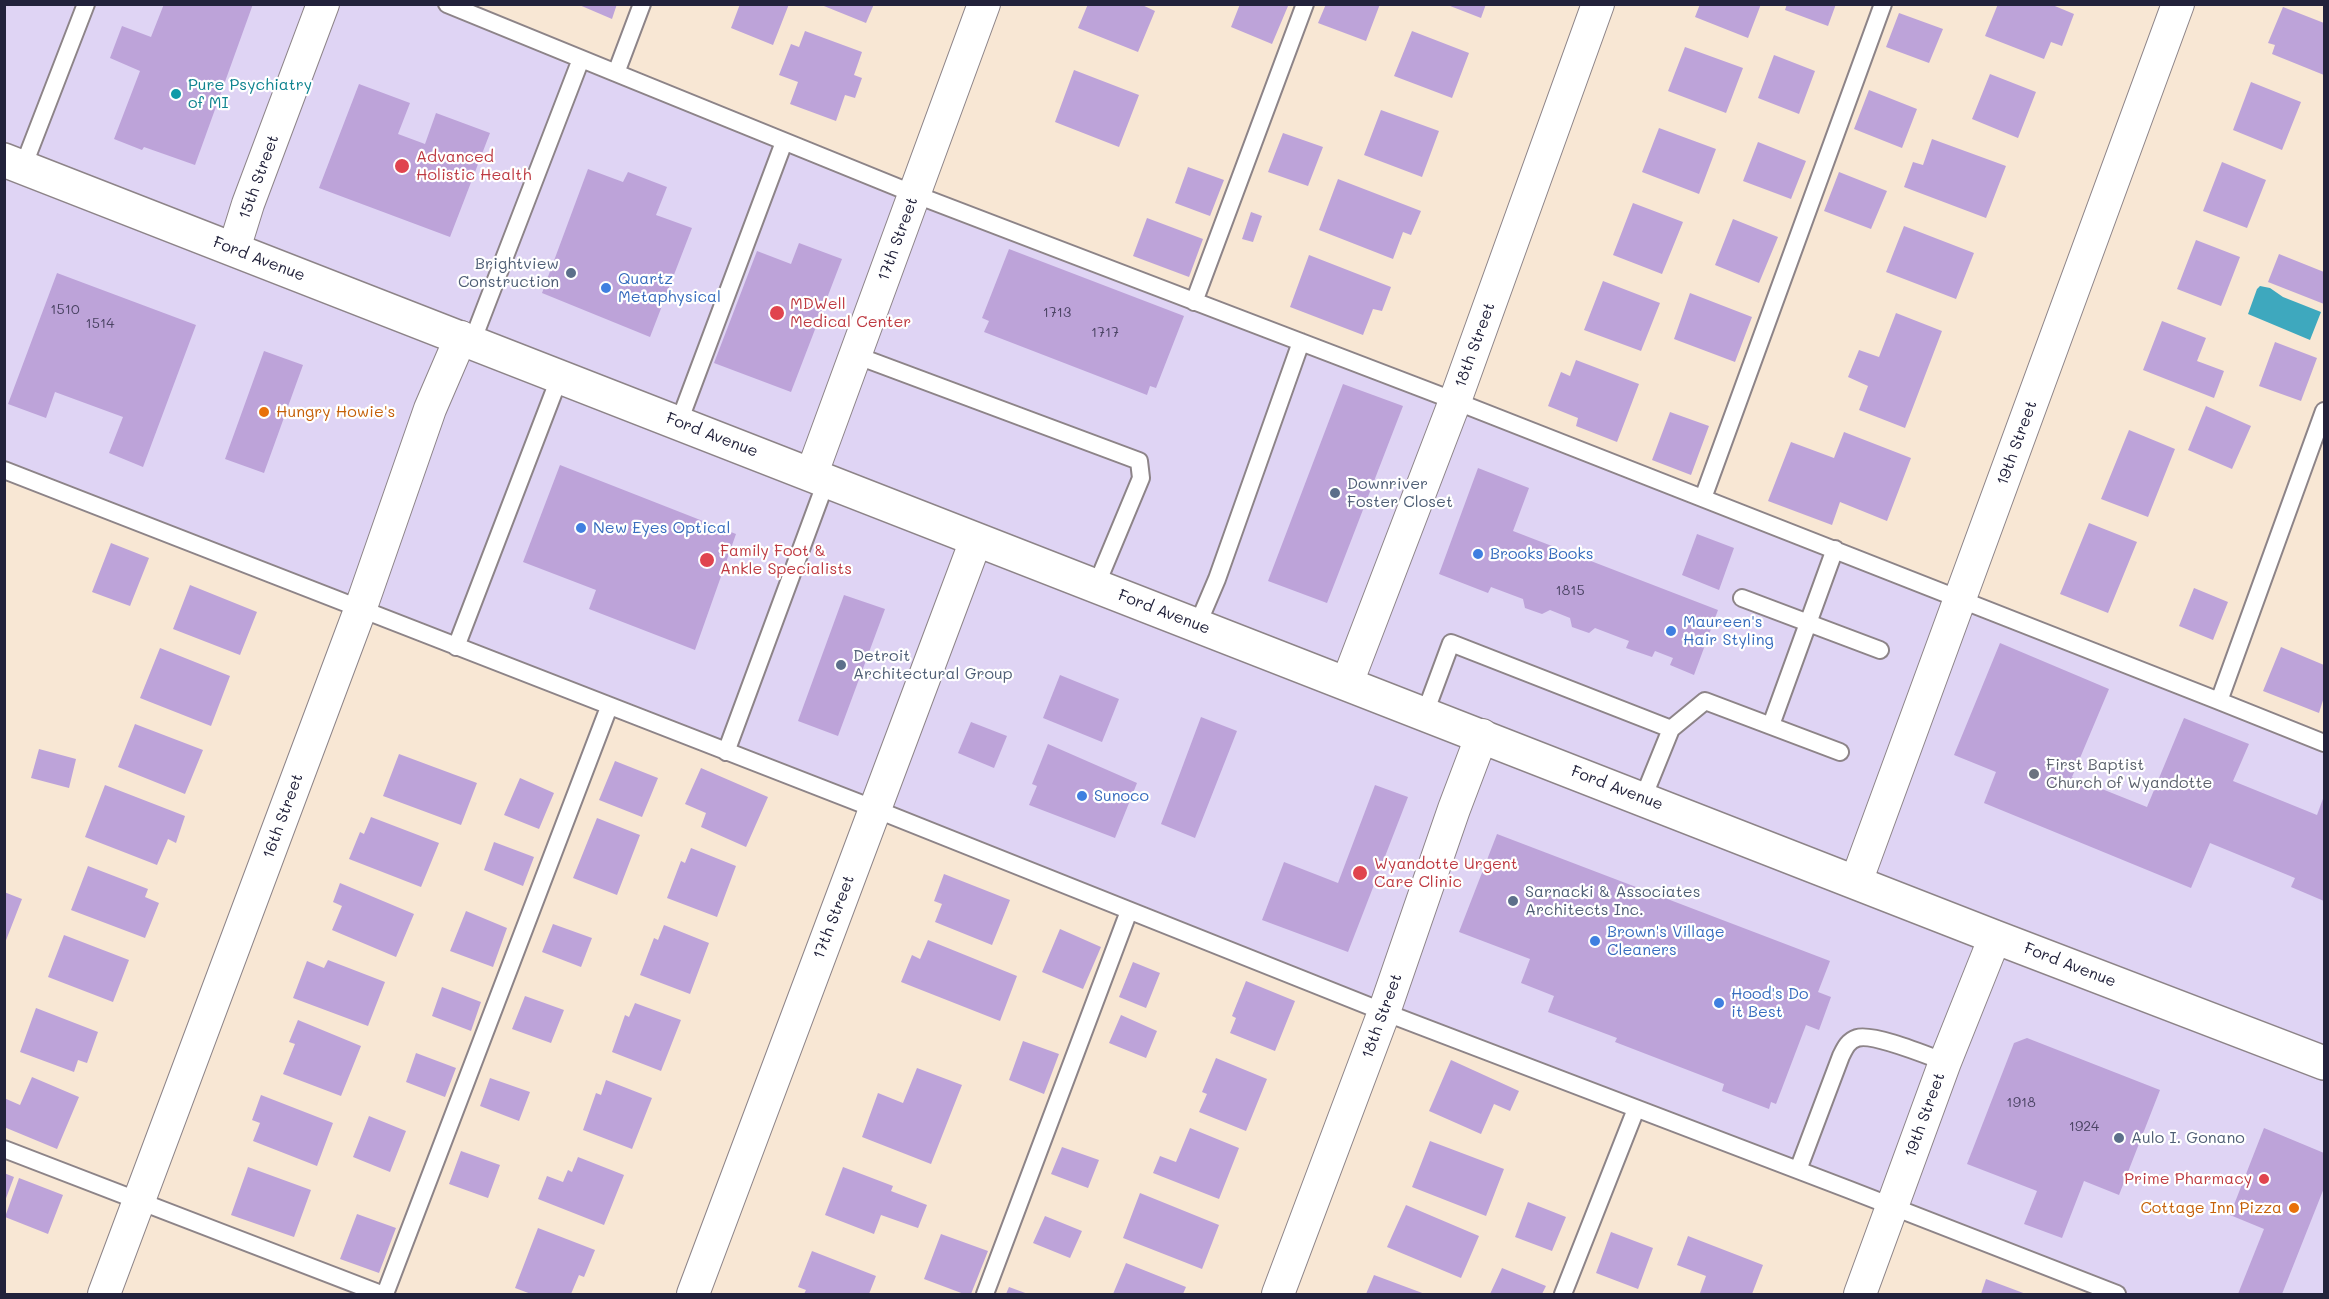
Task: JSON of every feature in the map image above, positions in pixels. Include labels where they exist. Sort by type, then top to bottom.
[{"type":"main road","name":"Ford Avenue","points":[[14,164],[819,476],[976,540],[1482,735],[1995,937],[2325,1063]]},
{"type":"street","name":"15th Street","points":[[234,249],[248,204],[324,4]]},
{"type":"street","name":"17th Street","points":[[819,476],[855,355],[984,4]]},
{"type":"street","name":"18th Street","points":[[1347,683],[1455,401],[1598,4]]},
{"type":"street","name":"19th Street","points":[[1856,882],[2178,4]]},
{"type":"street","name":"16th Street","points":[[104,1294],[360,610],[430,409],[466,340]]},
{"type":"street","name":"17th Street","points":[[693,1294],[976,540]]},
{"type":"street","name":"18th Street","points":[[1278,1294],[1384,1012],[1454,808],[1482,735]]},
{"type":"street","name":"19th Street","points":[[1860,1294],[1945,1062],[1995,937]]},
{"type":"lane","points":[[14,164],[86,4]]},
{"type":"lane","points":[[447,4],[914,194],[1455,401],[2325,742]]},
{"type":"lane","points":[[616,73],[642,4]]},
{"type":"lane","points":[[1194,302],[1305,4]]},
{"type":"lane","points":[[1703,498],[1883,4]]},
{"type":"lane","points":[[466,340],[581,59]]},
{"type":"lane","points":[[679,422],[784,142]]},
{"type":"lane","points":[[1197,626],[1217,579],[1301,342]]},
{"type":"lane","points":[[855,355],[1139,461],[1142,478],[1096,586]]},
{"type":"lane","points":[[456,647],[560,376]]},
{"type":"lane","points":[[2219,701],[2325,411]]},
{"type":"lane","points":[[4,470],[875,809],[1384,1012],[2117,1294]]},
{"type":"lane","points":[[726,752],[819,476]]},
{"type":"lane","points":[[1771,725],[1835,549]]},
{"type":"lane","points":[[1742,598],[1880,650]]},
{"type":"lane","points":[[1425,713],[1450,643],[1671,729]]},
{"type":"lane","points":[[1643,798],[1671,729],[1705,701],[1840,752]]},
{"type":"lane","points":[[4,1149],[383,1294],[609,707]]},
{"type":"lane","points":[[985,1294],[1129,911]]},
{"type":"lane","points":[[1798,1170],[1841,1056],[1849,1043],[1855,1039],[1871,1037],[1945,1062]]},
{"type":"lane","points":[[1563,1294],[1636,1109]]},
{"type":"shaded area","points":[[4,5],[447,5],[2324,743],[2324,1294],[2117,1294],[5,470]]},
{"type":"water","points":[[2260,286],[2270,288],[2283,297],[2321,312],[2310,340],[2248,314]]},
{"type":"building","name":"Pure Psychiatry of MI","points":[[164,4],[253,4],[195,165],[144,147],[142,150],[114,139],[140,71],[110,58],[122,26],[151,37]]},
{"type":"building","points":[[577,4],[617,4],[612,19]]},
{"type":"building","points":[[740,4],[789,4],[773,45],[731,28]]},
{"type":"building","points":[[819,4],[874,4],[866,23]]},
{"type":"building","points":[[1088,4],[1140,4],[1155,11],[1138,52],[1078,28]]},
{"type":"building","points":[[1240,4],[1288,6],[1272,44],[1231,27]]},
{"type":"building","points":[[1326,4],[1380,4],[1366,41],[1318,23]]},
{"type":"building","points":[[1445,4],[1486,4],[1481,18]]},
{"type":"building","points":[[1700,4],[1761,4],[1748,38],[1695,17]]},
{"type":"building","points":[[1787,4],[1836,4],[1828,26],[1785,10]]},
{"type":"building","points":[[1998,4],[2050,4],[2074,14],[2062,46],[2051,42],[2044,59],[1985,36]]},
{"type":"building","points":[[2283,7],[2324,23],[2324,75],[2272,54],[2275,45],[2268,43]]},
{"type":"building","points":[[1899,13],[1943,29],[1929,63],[1886,47]]},
{"type":"building","points":[[805,31],[862,52],[854,75],[862,78],[855,98],[845,95],[836,121],[790,104],[798,82],[779,75],[791,44],[799,47]]},
{"type":"building","points":[[1412,31],[1469,53],[1452,98],[1394,76]]},
{"type":"building","points":[[1685,47],[1743,68],[1726,113],[1668,91]]},
{"type":"building","points":[[1774,55],[1815,71],[1799,114],[1758,98]]},
{"type":"building","points":[[1074,70],[1139,95],[1119,147],[1055,122]]},
{"type":"building","points":[[1990,74],[2036,92],[2018,138],[1972,119]]},
{"type":"building","points":[[2251,82],[2301,102],[2282,150],[2233,130]]},
{"type":"building","name":"Advanced Holistic Health","points":[[359,84],[410,103],[398,134],[425,144],[436,113],[490,133],[450,237],[319,188]]},
{"type":"building","points":[[1869,90],[1917,109],[1902,148],[1854,129]]},
{"type":"building","points":[[1381,110],[1439,131],[1422,177],[1364,155]]},
{"type":"building","points":[[1659,128],[1716,149],[1699,194],[1642,172]]},
{"type":"building","points":[[1283,133],[1323,147],[1308,186],[1268,172]]},
{"type":"building","points":[[1932,139],[2006,166],[1986,218],[1904,187],[1913,162],[1923,165]]},
{"type":"building","points":[[1758,142],[1806,161],[1791,199],[1743,181]]},
{"type":"building","points":[[2222,162],[2266,180],[2247,228],[2203,211]]},
{"type":"building","points":[[1188,167],[1224,180],[1210,216],[1175,203]]},
{"type":"building","points":[[588,169],[623,182],[628,172],[667,187],[656,215],[692,228],[650,337],[542,293]]},
{"type":"building","points":[[1839,172],[1887,191],[1871,229],[1824,211]]},
{"type":"building","points":[[1338,179],[1421,211],[1411,235],[1403,232],[1393,259],[1319,230]]},
{"type":"building","points":[[1633,203],[1683,222],[1662,274],[1613,255]]},
{"type":"building","points":[[1251,212],[1262,216],[1253,242],[1242,239]]},
{"type":"building","points":[[1147,218],[1203,239],[1189,277],[1133,256]]},
{"type":"building","points":[[1733,219],[1778,237],[1759,283],[1715,265]]},
{"type":"building","points":[[1904,226],[1974,253],[1956,299],[1886,272]]},
{"type":"building","points":[[2196,240],[2240,257],[2221,306],[2177,289]]},
{"type":"building","name":"MDWell Medical Center","points":[[799,243],[842,259],[791,392],[714,363],[757,251],[791,264]]},
{"type":"building","points":[[1009,249],[1184,316],[1156,388],[1150,386],[1147,395],[984,332],[989,321],[982,318]]},
{"type":"building","points":[[2279,254],[2324,272],[2324,304],[2268,282]]},
{"type":"building","points":[[1309,255],[1391,287],[1382,311],[1373,309],[1363,335],[1290,307]]},
{"type":"building","points":[[57,273],[196,325],[143,467],[109,453],[123,417],[55,392],[46,418],[8,404]]},
{"type":"building","points":[[1603,281],[1660,303],[1641,351],[1584,330]]},
{"type":"building","points":[[1690,293],[1752,317],[1735,362],[1674,339]]},
{"type":"building","points":[[1896,313],[1942,331],[1905,428],[1859,410],[1868,386],[1848,377],[1859,350],[1879,357]]},
{"type":"building","points":[[2162,321],[2206,338],[2197,361],[2224,371],[2214,398],[2143,370]]},
{"type":"building","points":[[2275,342],[2317,358],[2301,401],[2259,386]]},
{"type":"building","name":"Hungry Howie's","points":[[264,351],[303,365],[264,473],[225,459]]},
{"type":"building","points":[[1576,360],[1639,384],[1617,442],[1576,426],[1578,418],[1548,406],[1561,372],[1570,376]]},
{"type":"building","name":"Downriver Foster Closet","points":[[1343,384],[1403,406],[1327,603],[1268,581]]},
{"type":"building","points":[[2206,406],[2251,426],[2232,469],[2188,450]]},
{"type":"building","points":[[1670,412],[1709,426],[1691,475],[1652,460]]},
{"type":"building","points":[[2129,430],[2175,449],[2148,517],[2101,499]]},
{"type":"building","points":[[1844,432],[1911,458],[1887,521],[1840,502],[1832,525],[1768,501],[1791,442],[1834,458]]},
{"type":"building","points":[[560,465],[736,534],[695,650],[589,609],[596,590],[523,562]]},
{"type":"building","points":[[1478,468],[1529,488],[1513,531],[1718,610],[1694,675],[1670,665],[1673,658],[1655,651],[1652,657],[1626,648],[1629,641],[1595,628],[1589,633],[1572,627],[1570,618],[1550,610],[1542,614],[1525,608],[1523,599],[1491,587],[1488,593],[1439,574]]},
{"type":"building","points":[[2089,523],[2137,542],[2108,613],[2060,594]]},
{"type":"building","points":[[1697,534],[1734,548],[1719,590],[1682,575]]},
{"type":"building","points":[[111,543],[149,558],[130,606],[92,592]]},
{"type":"building","points":[[190,585],[257,612],[240,655],[173,629]]},
{"type":"building","points":[[2194,588],[2228,602],[2213,640],[2179,626]]},
{"type":"building","name":"Detroit Architectural Group","points":[[844,595],[885,609],[838,736],[798,721]]},
{"type":"building","name":"First Baptist Church of Wyandotte","points":[[2000,643],[2109,689],[2072,777],[2147,807],[2184,718],[2249,744],[2233,781],[2317,815],[2324,796],[2324,901],[2291,887],[2295,878],[2210,843],[2191,888],[1984,803],[1996,772],[1954,755]]},
{"type":"building","points":[[2281,647],[2324,665],[2324,697],[2319,713],[2263,691]]},
{"type":"building","points":[[160,648],[230,676],[211,726],[140,698]]},
{"type":"building","points":[[1060,675],[1119,699],[1102,742],[1043,718]]},
{"type":"building","points":[[1201,717],[1237,731],[1195,838],[1161,824]]},
{"type":"building","points":[[971,722],[1007,736],[994,768],[958,753]]},
{"type":"building","points":[[135,724],[203,750],[185,794],[118,767]]},
{"type":"building","name":"Sunoco","points":[[1048,744],[1137,783],[1115,838],[1029,805],[1037,786],[1032,784]]},
{"type":"building","points":[[39,749],[76,759],[69,788],[31,778]]},
{"type":"building","points":[[399,754],[477,783],[461,825],[383,796]]},
{"type":"building","points":[[615,761],[658,778],[642,817],[599,800]]},
{"type":"building","points":[[701,768],[768,797],[746,847],[701,827],[706,813],[685,804]]},
{"type":"building","points":[[520,778],[554,793],[539,829],[504,815]]},
{"type":"building","points":[[105,785],[185,816],[176,843],[168,839],[157,865],[85,837]]},
{"type":"building","name":"Wyandotte Urgent Care Clinic","points":[[1375,785],[1408,797],[1348,952],[1262,920],[1284,862],[1338,883]]},
{"type":"building","points":[[371,817],[439,843],[421,887],[349,859],[360,832],[364,834]]},
{"type":"building","points":[[597,818],[640,835],[617,895],[573,878]]},
{"type":"building","points":[[1497,834],[1830,961],[1818,992],[1831,997],[1819,1030],[1806,1025],[1776,1104],[1771,1102],[1769,1109],[1722,1091],[1724,1084],[1615,1042],[1617,1038],[1548,1012],[1554,996],[1521,983],[1530,959],[1459,932]]},
{"type":"building","points":[[494,842],[534,857],[523,886],[484,870]]},
{"type":"building","points":[[691,848],[736,866],[717,917],[667,898],[681,861],[685,863]]},
{"type":"building","points":[[88,866],[148,889],[145,897],[159,903],[145,938],[71,910]]},
{"type":"building","points":[[944,874],[1010,900],[992,945],[935,922],[942,904],[934,901]]},
{"type":"building","points":[[340,883],[414,914],[396,957],[332,930],[342,906],[333,902]]},
{"type":"building","points":[[4,892],[22,899],[5,943],[4,943]]},
{"type":"building","points":[[466,911],[507,928],[493,967],[450,951]]},
{"type":"building","points":[[553,924],[592,938],[581,967],[542,952]]},
{"type":"building","points":[[664,925],[709,943],[690,994],[640,975],[654,938],[658,940]]},
{"type":"building","points":[[1060,929],[1101,947],[1083,989],[1042,972]]},
{"type":"building","points":[[64,935],[129,960],[113,1002],[48,977]]},
{"type":"building","points":[[928,940],[1017,976],[1000,1021],[901,982],[912,955],[920,959]]},
{"type":"building","points":[[328,960],[385,982],[368,1026],[293,998],[307,961],[324,968]]},
{"type":"building","points":[[1133,962],[1160,973],[1146,1008],[1119,997]]},
{"type":"building","points":[[1246,981],[1295,1001],[1275,1051],[1230,1033],[1236,1018],[1232,1016]]},
{"type":"building","points":[[442,987],[481,1002],[471,1031],[432,1016]]},
{"type":"building","points":[[525,996],[564,1010],[551,1043],[512,1029]]},
{"type":"building","points":[[635,1003],[681,1020],[661,1071],[612,1052],[625,1015],[629,1017]]},
{"type":"building","points":[[36,1008],[98,1032],[87,1063],[78,1060],[74,1072],[20,1052]]},
{"type":"building","points":[[1121,1015],[1157,1031],[1146,1058],[1109,1043]]},
{"type":"building","points":[[298,1020],[361,1046],[341,1096],[283,1074],[295,1044],[289,1042]]},
{"type":"building","points":[[2027,1038],[2160,1090],[2119,1195],[2084,1181],[2062,1238],[2024,1224],[2037,1191],[1967,1164],[2014,1043]]},
{"type":"building","points":[[1023,1041],[1059,1054],[1044,1094],[1009,1080]]},
{"type":"building","points":[[416,1053],[456,1068],[445,1097],[406,1082]]},
{"type":"building","points":[[1216,1058],[1267,1079],[1246,1131],[1199,1112],[1207,1094],[1202,1092]]},
{"type":"building","points":[[1451,1060],[1519,1091],[1510,1111],[1494,1104],[1481,1134],[1429,1111]]},
{"type":"building","points":[[917,1068],[962,1085],[931,1164],[862,1137],[878,1093],[903,1103]]},
{"type":"building","points":[[32,1077],[79,1097],[57,1149],[4,1127],[4,1098],[20,1105]]},
{"type":"building","points":[[490,1078],[530,1092],[519,1121],[480,1106]]},
{"type":"building","points":[[606,1080],[652,1098],[632,1149],[583,1130],[596,1093],[601,1095]]},
{"type":"building","points":[[261,1095],[333,1123],[317,1166],[253,1141],[260,1123],[252,1120]]},
{"type":"building","points":[[369,1116],[406,1131],[390,1172],[353,1157]]},
{"type":"building","points":[[1190,1128],[1239,1148],[1219,1199],[1153,1173],[1160,1156],[1176,1162]]},
{"type":"building","name":"Cottage Inn Pizza","points":[[2264,1128],[2324,1153],[2324,1188],[2282,1294],[2238,1294],[2264,1229],[2230,1215]]},
{"type":"building","points":[[1430,1141],[1504,1169],[1486,1216],[1412,1187]]},
{"type":"building","points":[[1062,1147],[1099,1160],[1088,1188],[1051,1174]]},
{"type":"building","points":[[461,1151],[500,1165],[488,1198],[449,1184]]},
{"type":"building","points":[[578,1157],[624,1175],[604,1225],[538,1199],[547,1176],[563,1182],[568,1170],[572,1172]]},
{"type":"building","points":[[248,1167],[311,1190],[294,1237],[231,1215]]},
{"type":"building","points":[[843,1167],[893,1186],[891,1191],[927,1205],[918,1228],[881,1215],[874,1234],[825,1215]]},
{"type":"building","points":[[4,1173],[14,1177],[5,1201],[4,1201]]},
{"type":"building","points":[[19,1178],[63,1195],[48,1234],[5,1217]]},
{"type":"building","points":[[1140,1193],[1219,1225],[1202,1269],[1123,1238]]},
{"type":"building","points":[[1528,1202],[1566,1217],[1552,1251],[1515,1237]]},
{"type":"building","points":[[1406,1205],[1479,1236],[1461,1278],[1387,1247]]},
{"type":"building","points":[[357,1214],[396,1228],[379,1273],[340,1259]]},
{"type":"building","points":[[1045,1216],[1082,1231],[1070,1258],[1033,1243]]},
{"type":"building","points":[[538,1228],[595,1250],[584,1277],[579,1275],[571,1294],[531,1294],[515,1288]]},
{"type":"building","points":[[1611,1232],[1653,1248],[1638,1289],[1596,1273]]},
{"type":"building","points":[[941,1234],[988,1251],[971,1294],[964,1294],[924,1279]]},
{"type":"building","points":[[1688,1236],[1763,1265],[1752,1294],[1700,1293],[1706,1276],[1677,1265]]},
{"type":"building","points":[[812,1251],[876,1276],[869,1294],[804,1294],[806,1290],[798,1287]]},
{"type":"building","points":[[1126,1263],[1186,1287],[1183,1294],[1113,1294]]},
{"type":"building","points":[[1502,1268],[1546,1286],[1542,1294],[1490,1294]]},
{"type":"building","points":[[1374,1275],[1425,1294],[1366,1294]]},
{"type":"building","points":[[1986,1279],[2026,1294],[1981,1294]]},
{"type":"building","points":[[1009,1287],[1028,1294],[1006,1294]]},
{"type":"place","name":"Pure Psychiatry of MI","points":[[176,94]]},
{"type":"place","name":"Advanced Holistic Health","points":[[402,166]]},
{"type":"place","name":"Brightview Construction","points":[[571,273]]},
{"type":"place","name":"Quartz Metaphysical","points":[[606,288]]},
{"type":"place","name":"MDWell Medical Center","points":[[777,313]]},
{"type":"place","name":"Hungry Howie's","points":[[264,412]]},
{"type":"place","name":"Downriver Foster Closet","points":[[1335,493]]},
{"type":"place","name":"New Eyes Optical","points":[[581,528]]},
{"type":"place","name":"Brooks Books","points":[[1478,554]]},
{"type":"place","name":"Family Foot & Ankle Specialists","points":[[707,560]]},
{"type":"place","name":"Maureen's Hair Styling","points":[[1671,631]]},
{"type":"place","name":"Detroit Architectural Group","points":[[841,665]]},
{"type":"place","name":"First Baptist Church of Wyandotte","points":[[2034,774]]},
{"type":"place","name":"Sunoco","points":[[1082,796]]},
{"type":"place","name":"Wyandotte Urgent Care Clinic","points":[[1360,873]]},
{"type":"place","name":"Sarnacki & Associates Architects Inc.","points":[[1513,901]]},
{"type":"place","name":"Brown's Village Cleaners","points":[[1595,941]]},
{"type":"place","name":"Hood's Do it Best","points":[[1719,1003]]},
{"type":"place","name":"Aulo I. Gonano","points":[[2119,1138]]},
{"type":"place","name":"Prime Pharmacy","points":[[2264,1179]]},
{"type":"place","name":"Cottage Inn Pizza","points":[[2294,1208]]}]
